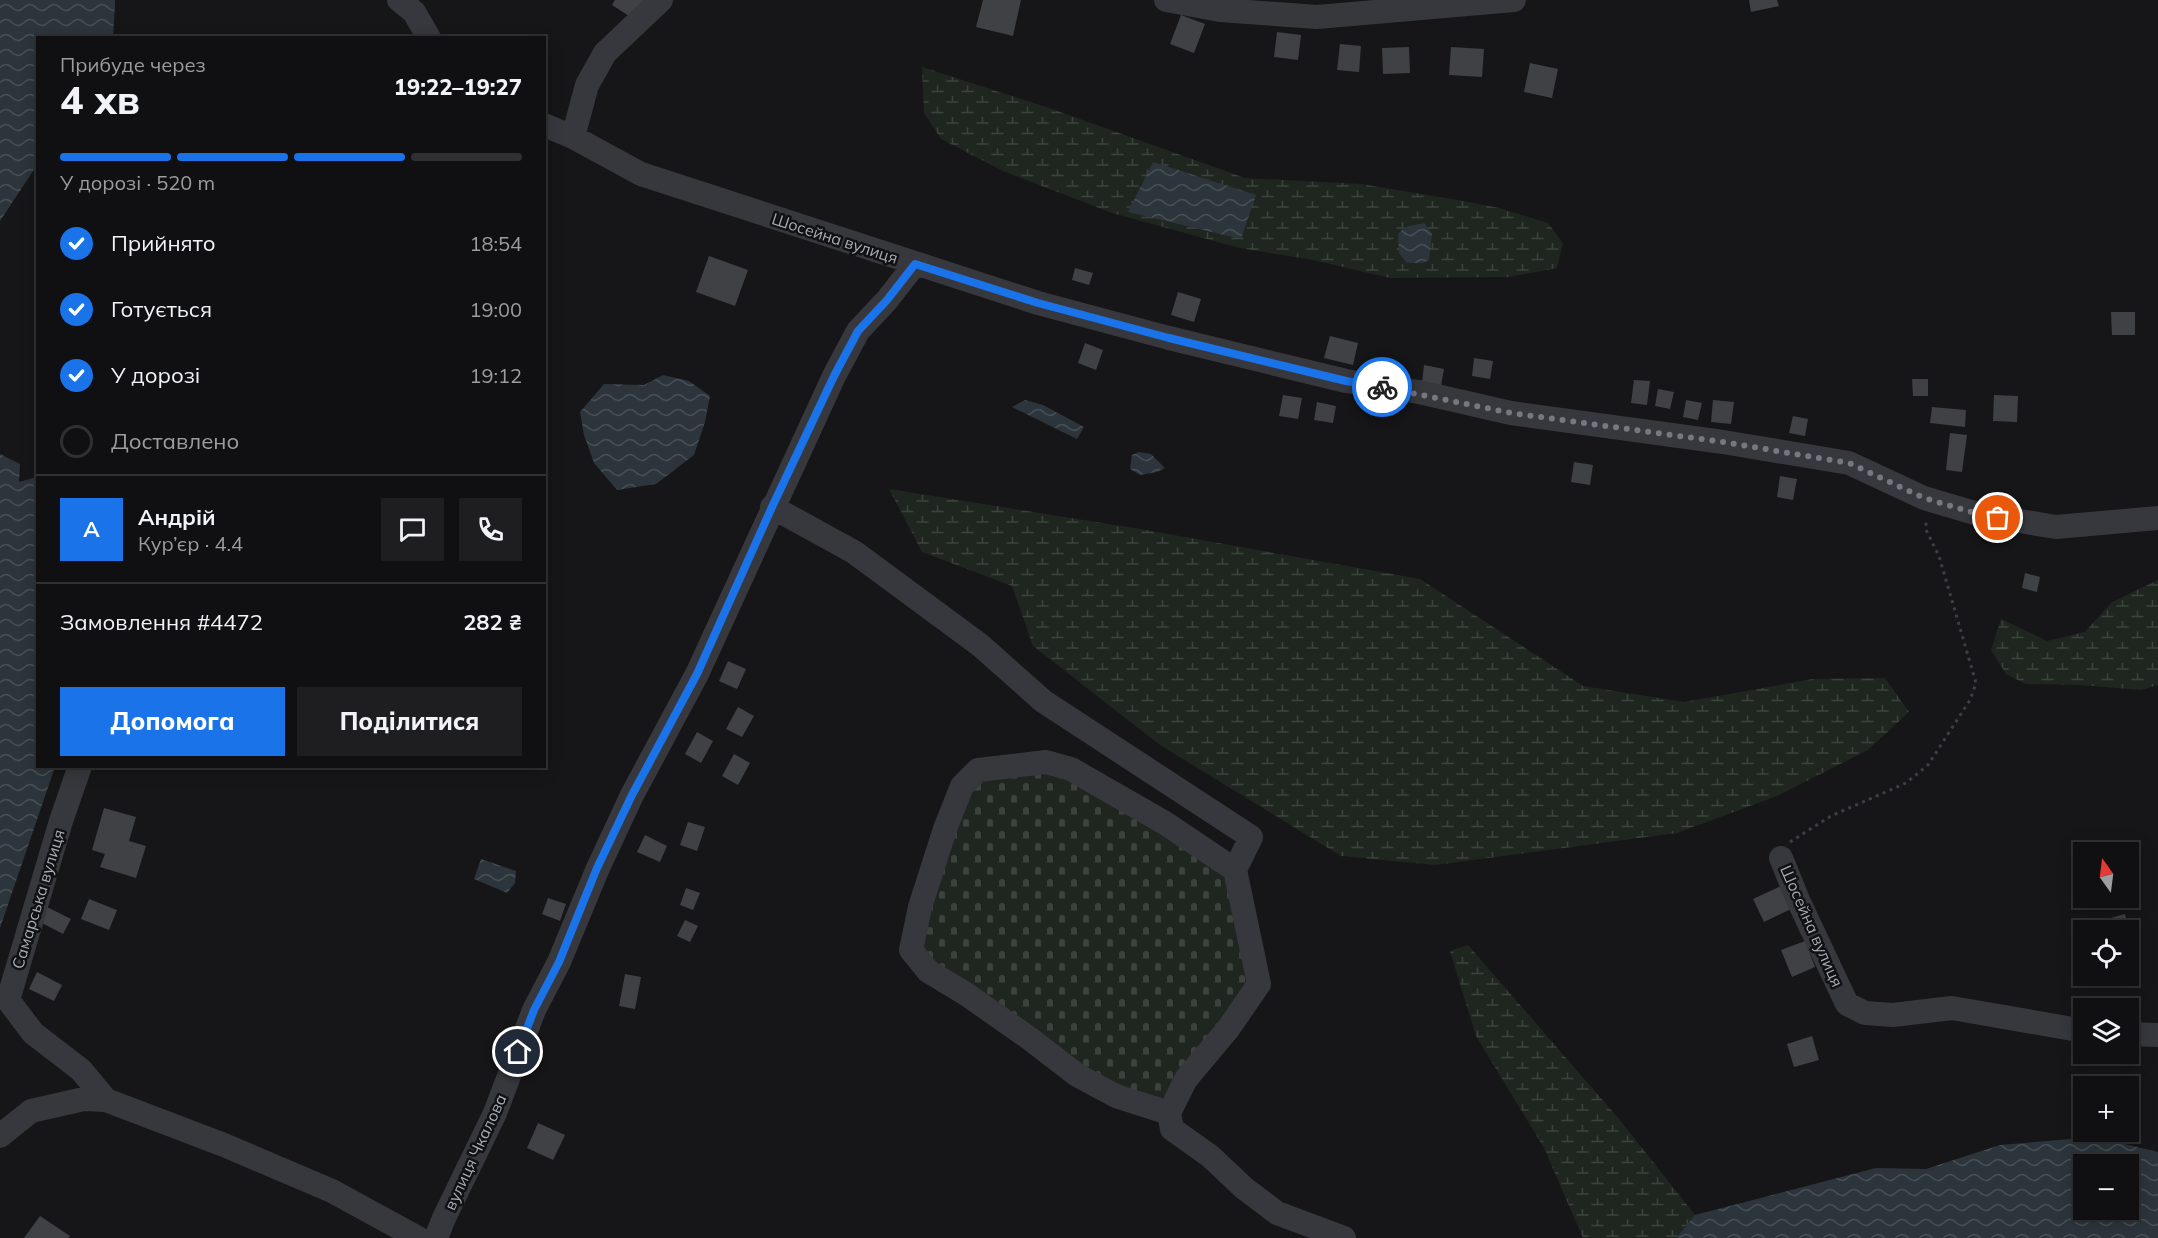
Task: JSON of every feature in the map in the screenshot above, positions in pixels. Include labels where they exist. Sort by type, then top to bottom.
[{"type":"street","points":[[399,0],[414,12],[428,36]]},
{"type":"street","points":[[573,137],[587,85],[605,53],[661,0]]},
{"type":"street","points":[[1166,0],[1220,10],[1322,9],[1514,0]]},
{"type":"street","name":"Шосейна вулиця","points":[[546,126],[573,137],[641,174],[1049,306],[1169,338],[1346,381],[1419,393],[1511,413],[1723,442],[1849,463],[1924,498],[1978,514],[2056,527],[2158,518]]},
{"type":"street","name":"вулиця Чкалова","points":[[436,1238],[495,1113],[534,1010],[559,962],[597,868],[632,795],[697,674],[834,376],[858,331],[887,300],[915,264]]},
{"type":"street","points":[[772,507],[854,552],[980,645],[1043,701],[1251,837],[1235,870],[1259,984],[1228,1029],[1186,1079],[1169,1113],[1172,1129],[1210,1156],[1244,1188],[1277,1213],[1344,1238]]},
{"type":"street","points":[[1169,1113],[1116,1096],[1077,1075],[966,994],[928,971],[910,950],[920,907],[945,829],[962,786],[978,770],[1010,766],[1046,762],[1071,769],[1165,823],[1235,870]]},
{"type":"street","name":"Самарська вулиця","points":[[79,768],[61,821],[8,1000],[33,1033],[81,1070],[106,1100]]},
{"type":"street","name":"Шосейна вулиця","points":[[1781,858],[1798,900],[1847,1004],[1865,1013],[1884,1014],[1952,1008],[2073,1029]]},
{"type":"street","points":[[2139,1034],[2158,1035]]},
{"type":"street","points":[[0,1136],[31,1111],[84,1099],[106,1100],[224,1145],[332,1191],[418,1238]]},
{"type":"path","points":[[1781,858],[1790,842],[1831,816],[1906,783],[1928,765],[1970,700],[1976,682],[1939,556],[1926,530],[1924,498]]},
{"type":"green space","points":[[922,67],[1049,108],[1245,178],[1361,184],[1499,208],[1548,223],[1563,243],[1557,268],[1509,277],[1390,278],[1313,260],[1240,248],[1112,213],[1003,171],[941,139],[924,113]]},
{"type":"green space","points":[[889,489],[1140,529],[1420,579],[1583,686],[1684,702],[1813,679],[1885,678],[1909,712],[1868,750],[1777,796],[1677,833],[1435,865],[1341,856],[1160,745],[1033,646],[1012,586],[922,552]]},
{"type":"green space","points":[[2158,580],[2158,685],[2141,690],[2080,685],[2026,684],[2006,674],[1991,650],[2001,619],[2047,641],[2085,632],[2112,602]]},
{"type":"green space","points":[[1065,773],[1138,816],[1221,873],[1228,882],[1250,981],[1160,1101],[1111,1086],[930,962],[919,946],[969,788],[983,777]]},
{"type":"green space","points":[[1468,945],[1619,1119],[1695,1215],[1676,1238],[1583,1238],[1544,1148],[1476,1036],[1450,951]]},
{"type":"water","points":[[0,0],[115,0],[113,36],[36,36],[36,167],[0,221]]},
{"type":"water","points":[[1153,162],[1256,195],[1241,239],[1128,212]]},
{"type":"water","points":[[1424,223],[1432,233],[1429,260],[1423,263],[1407,263],[1399,253],[1398,234],[1405,227]]},
{"type":"water","points":[[663,375],[689,381],[710,396],[705,422],[694,455],[656,484],[617,490],[594,463],[584,435],[580,412],[604,384],[644,385]]},
{"type":"water","points":[[1025,400],[1043,405],[1084,427],[1077,439],[1012,407]]},
{"type":"water","points":[[1139,452],[1151,454],[1165,468],[1140,475],[1130,469],[1132,455]]},
{"type":"water","points":[[0,454],[20,464],[19,482],[36,477],[36,768],[55,768],[0,928]]},
{"type":"water","points":[[481,859],[516,871],[515,883],[507,893],[474,879]]},
{"type":"water","points":[[2073,1139],[2073,1142],[2116,1142],[2158,1152],[2158,1238],[1676,1238],[1695,1215],[1876,1168],[1926,1169],[2000,1145]]},
{"type":"building","points":[[615,0],[644,0],[632,18],[612,5]]},
{"type":"building","points":[[983,0],[1021,0],[1013,36],[976,27]]},
{"type":"building","points":[[1749,0],[1777,0],[1779,6],[1751,12]]},
{"type":"building","points":[[1181,15],[1205,24],[1194,53],[1170,44]]},
{"type":"building","points":[[1277,32],[1301,35],[1298,60],[1274,57]]},
{"type":"building","points":[[1340,44],[1361,46],[1359,72],[1337,70]]},
{"type":"building","points":[[1409,47],[1410,73],[1383,74],[1382,48]]},
{"type":"building","points":[[1451,47],[1484,49],[1482,77],[1449,75]]},
{"type":"building","points":[[1530,63],[1558,69],[1552,98],[1524,92]]},
{"type":"building","points":[[709,256],[748,270],[735,306],[696,292]]},
{"type":"building","points":[[1075,268],[1093,273],[1089,285],[1072,280]]},
{"type":"building","points":[[1178,292],[1201,299],[1194,322],[1171,315]]},
{"type":"building","points":[[2111,312],[2135,312],[2135,335],[2112,335]]},
{"type":"building","points":[[1330,336],[1358,343],[1353,365],[1324,358]]},
{"type":"building","points":[[1085,343],[1103,350],[1096,370],[1078,363]]},
{"type":"building","points":[[1474,358],[1493,361],[1490,379],[1472,376]]},
{"type":"building","points":[[1424,365],[1444,369],[1441,386],[1422,383]]},
{"type":"building","points":[[1912,379],[1928,379],[1928,396],[1913,396]]},
{"type":"building","points":[[1634,380],[1650,381],[1647,405],[1631,403]]},
{"type":"building","points":[[1658,389],[1674,392],[1670,409],[1655,406]]},
{"type":"building","points":[[1283,395],[1302,398],[1298,419],[1279,416]]},
{"type":"building","points":[[1994,395],[2018,396],[2017,422],[1993,421]]},
{"type":"building","points":[[1686,400],[1702,403],[1698,420],[1683,417]]},
{"type":"building","points":[[1713,400],[1734,402],[1731,424],[1711,422]]},
{"type":"building","points":[[1317,402],[1336,406],[1333,423],[1314,420]]},
{"type":"building","points":[[1932,407],[1966,410],[1965,427],[1930,423]]},
{"type":"building","points":[[1793,416],[1808,419],[1805,436],[1789,433]]},
{"type":"building","points":[[1950,433],[1967,435],[1962,472],[1946,470]]},
{"type":"building","points":[[1574,462],[1593,465],[1590,485],[1571,482]]},
{"type":"building","points":[[1780,476],[1797,479],[1793,500],[1777,497]]},
{"type":"building","points":[[2025,573],[2040,577],[2037,592],[2022,588]]},
{"type":"building","points":[[728,661],[746,669],[737,689],[719,681]]},
{"type":"building","points":[[738,707],[754,716],[742,737],[726,729]]},
{"type":"building","points":[[697,732],[713,741],[701,763],[685,754]]},
{"type":"building","points":[[734,754],[750,763],[738,785],[722,776]]},
{"type":"building","points":[[104,808],[136,817],[129,841],[146,846],[136,878],[100,867],[105,854],[92,850]]},
{"type":"building","points":[[688,822],[705,827],[697,851],[680,845]]},
{"type":"building","points":[[645,835],[667,846],[660,862],[637,852]]},
{"type":"building","points":[[1781,886],[1791,909],[1764,922],[1753,899]]},
{"type":"building","points":[[686,888],[700,893],[693,910],[680,905]]},
{"type":"building","points":[[548,898],[566,904],[560,921],[542,914]]},
{"type":"building","points":[[89,899],[117,910],[109,930],[81,919]]},
{"type":"building","points":[[47,907],[71,919],[63,934],[40,922]]},
{"type":"building","points":[[2125,914],[2126,920],[2104,920]]},
{"type":"building","points":[[685,920],[698,926],[690,942],[677,936]]},
{"type":"building","points":[[1805,941],[1815,967],[1792,977],[1781,950]]},
{"type":"building","points":[[37,972],[62,985],[54,1001],[29,989]]},
{"type":"building","points":[[625,974],[641,977],[635,1009],[619,1006]]},
{"type":"building","points":[[1812,1036],[1819,1060],[1794,1067],[1787,1044]]},
{"type":"building","points":[[538,1123],[565,1135],[553,1160],[527,1148]]},
{"type":"building","points":[[40,1216],[70,1236],[68,1238],[24,1238]]},
{"type":"way so far","points":[[1382,387],[1511,413],[1723,442],[1849,463],[1924,498],[1998,518]]},
{"type":"route","points":[[518,1052],[534,1010],[559,962],[597,868],[632,795],[697,674],[834,376],[858,331],[887,300],[915,264],[1038,303],[1169,338],[1346,381],[1382,387]]}]
